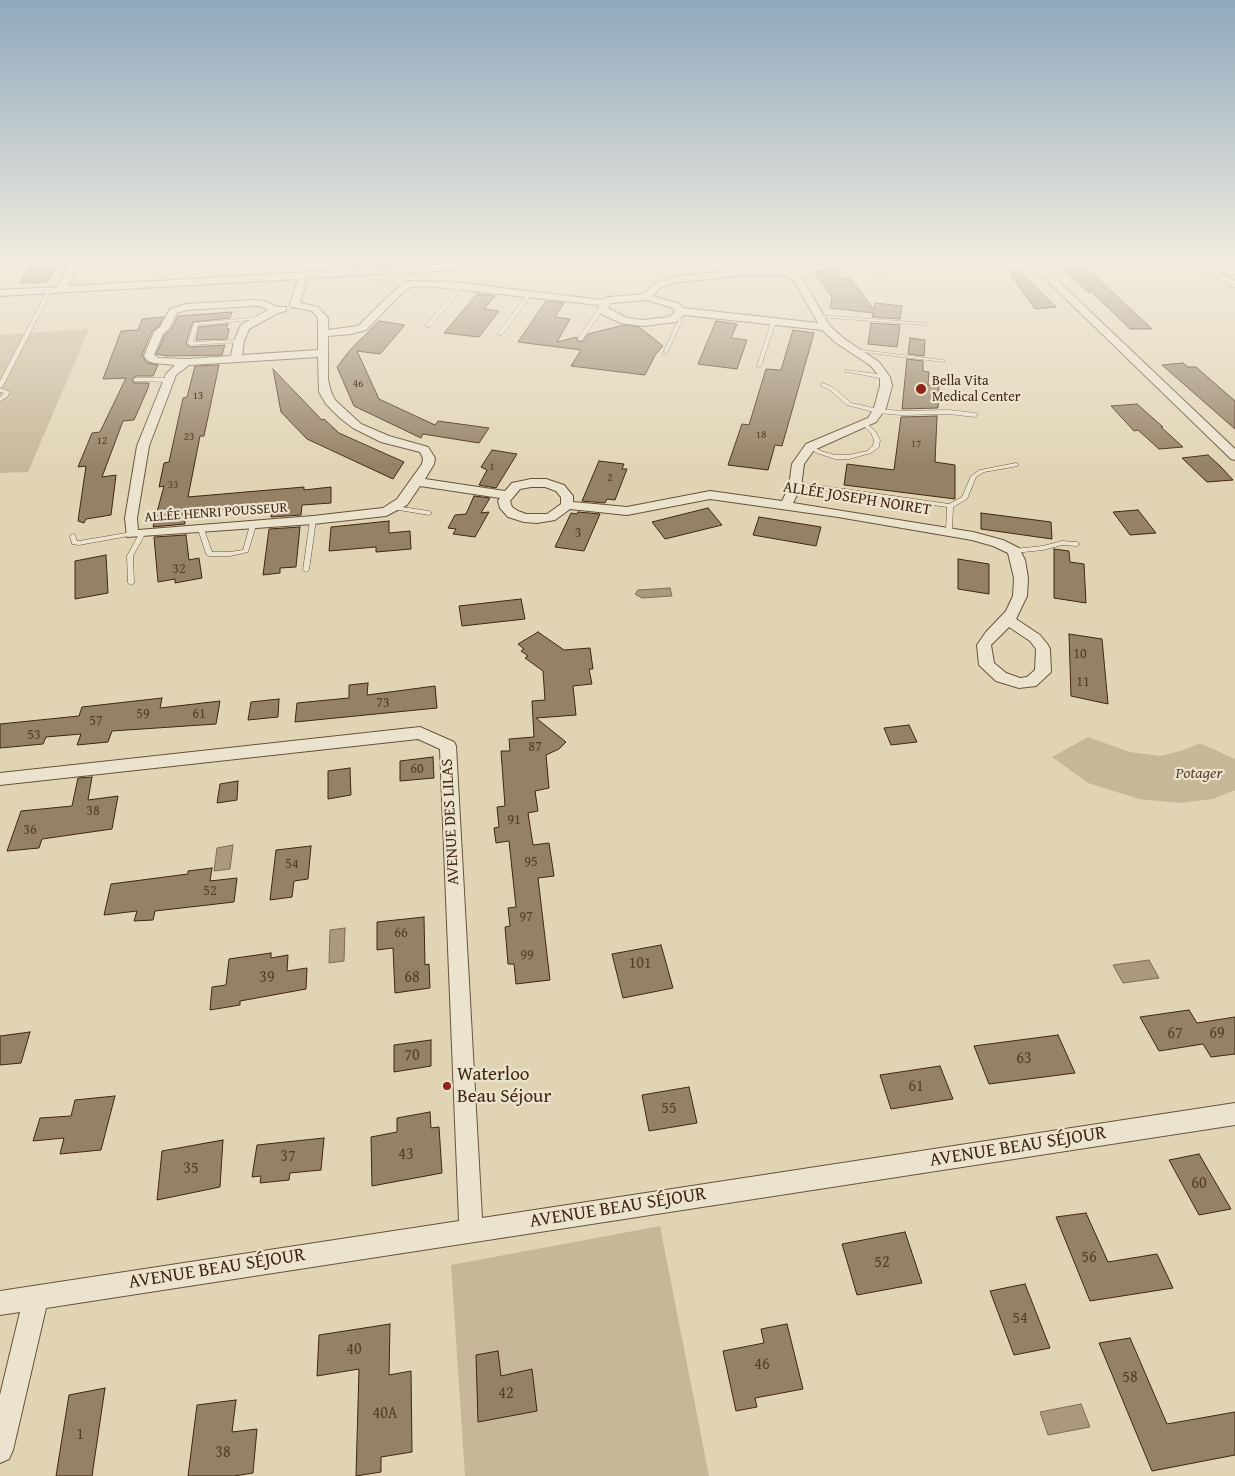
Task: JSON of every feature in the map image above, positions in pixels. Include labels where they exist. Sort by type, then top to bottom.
[{"type":"street","points":[[163,330],[159,332],[150,356],[158,361],[186,362],[323,353]]},
{"type":"street","points":[[236,358],[239,341],[244,330]]},
{"type":"street","points":[[323,330],[326,392],[340,413],[350,422],[386,439],[424,450],[429,458],[428,464],[417,482],[395,508]]},
{"type":"street","points":[[323,333],[355,330]]},
{"type":"street","points":[[786,505],[796,484],[798,464],[810,447],[872,420],[878,411],[886,386],[885,377],[875,364],[829,330]]},
{"type":"street","points":[[1103,330],[1235,456]]},
{"type":"street","name":"ALLÉE HENRI POUSSEUR","points":[[186,362],[172,374],[169,380],[140,457],[131,518],[137,534],[313,520],[386,512],[395,508]]},
{"type":"street","points":[[417,482],[507,495]]},
{"type":"street","points":[[546,483],[560,488],[567,496],[567,505],[560,512],[550,517],[537,519],[524,518],[513,514],[506,508],[504,501],[516,486],[546,483]]},
{"type":"street","name":"ALLÉE JOSEPH NOIRET","points":[[619,511],[646,508],[710,495],[949,531],[998,543],[1014,551]]},
{"type":"street","points":[[567,505],[619,511]]},
{"type":"street","points":[[1008,620],[1035,638],[1043,649],[1043,672],[1031,682],[1019,682],[1001,677],[987,665],[984,645],[991,634],[1008,620],[1020,596],[1021,578],[1018,560],[1014,551]]},
{"type":"street","name":"AVENUE DES LILAS","points":[[0,779],[420,734],[448,746],[471,1231]]},
{"type":"street","name":"AVENUE BEAU SÉJOUR","points":[[0,1302],[1235,1114]]},
{"type":"street","points":[[0,1450],[36,1297]]},
{"type":"lane","points":[[0,386],[29,330]]},
{"type":"lane","points":[[194,330],[190,344],[239,341]]},
{"type":"lane","points":[[500,334],[503,330]]},
{"type":"lane","points":[[580,340],[587,330]]},
{"type":"lane","points":[[665,353],[676,330]]},
{"type":"lane","points":[[759,366],[771,330]]},
{"type":"lane","points":[[856,350],[943,361]]},
{"type":"lane","points":[[848,370],[885,377]]},
{"type":"lane","points":[[136,380],[169,380]]},
{"type":"lane","points":[[823,385],[832,389],[849,404],[878,411],[939,412],[975,415]]},
{"type":"lane","points":[[0,390],[5,391],[6,394],[0,399]]},
{"type":"lane","points":[[810,447],[835,456],[849,457],[869,452],[876,447],[877,440],[873,432],[865,424]]},
{"type":"lane","points":[[796,484],[950,506],[964,498],[974,476],[982,471],[1016,465]]},
{"type":"lane","points":[[949,531],[950,506]]},
{"type":"lane","points":[[395,508],[429,513]]},
{"type":"lane","points":[[306,570],[313,520]]},
{"type":"lane","points":[[202,529],[209,554],[230,554],[246,551],[253,525]]},
{"type":"lane","points":[[73,536],[74,543],[79,544],[137,534],[130,556],[132,583]]},
{"type":"lane","points":[[1014,551],[1043,548],[1062,543],[1077,544]]},
{"type":"green space","points":[[89,330],[28,472],[0,473],[0,335]]},
{"type":"green space","name":"Potager","points":[[1088,737],[1130,752],[1160,756],[1184,750],[1200,743],[1235,759],[1235,790],[1213,799],[1179,803],[1139,799],[1088,783],[1052,757]]},
{"type":"green space","points":[[660,1226],[709,1476],[465,1476],[451,1265]]},
{"type":"shaded area","points":[[670,588],[672,596],[642,598],[635,594],[638,590]]},
{"type":"shaded area","points":[[233,845],[230,869],[214,871],[217,848]]},
{"type":"shaded area","points":[[345,928],[344,961],[329,963],[330,930]]},
{"type":"shaded area","points":[[1149,960],[1159,978],[1123,983],[1113,965]]},
{"type":"shaded area","points":[[1081,1404],[1090,1427],[1048,1435],[1040,1412]]},
{"type":"building","points":[[154,330],[142,355],[147,363],[158,365],[153,376],[136,376],[132,379],[134,383],[149,383],[134,420],[123,421],[102,477],[116,475],[111,515],[86,519],[84,523],[78,521],[86,466],[78,467],[92,433],[100,432],[126,378],[103,379],[121,331]]},
{"type":"building","points":[[171,330],[190,330],[186,343],[190,347],[225,345],[222,355],[167,356],[156,354],[165,335]]},
{"type":"building","points":[[198,330],[229,330],[227,339],[196,340]]},
{"type":"building","points":[[370,330],[401,330],[380,354],[357,351],[379,399],[435,425],[438,421],[489,428],[479,443],[423,434],[421,438],[354,406],[337,367],[350,350]]},
{"type":"building","points":[[447,330],[484,330],[479,337],[444,333]]},
{"type":"building","points":[[526,330],[564,330],[557,342],[577,337],[577,341],[582,342],[588,334],[604,330],[643,330],[663,346],[655,355],[645,375],[571,366],[581,350],[518,342]]},
{"type":"building","points":[[712,330],[734,330],[731,338],[747,340],[737,369],[698,364]]},
{"type":"building","points":[[793,330],[814,333],[782,446],[775,445],[768,470],[728,465],[742,424],[749,425],[766,369],[781,370]]},
{"type":"building","points":[[870,330],[899,330],[897,347],[868,344]]},
{"type":"building","points":[[910,338],[925,340],[924,356],[908,354]]},
{"type":"building","points":[[907,359],[923,361],[923,371],[929,372],[928,385],[939,386],[938,408],[902,409]]},
{"type":"building","points":[[1183,363],[1188,367],[1196,367],[1235,401],[1235,429],[1162,365]]},
{"type":"building","points":[[219,365],[204,436],[200,436],[188,497],[304,487],[304,490],[331,487],[331,503],[302,505],[301,515],[271,517],[273,505],[204,511],[204,513],[184,515],[185,524],[153,527],[164,486],[159,487],[164,463],[169,462],[183,398],[187,397],[195,366]]},
{"type":"building","points":[[273,369],[322,420],[324,419],[339,433],[404,462],[393,479],[307,439],[281,412]]},
{"type":"building","points":[[1137,404],[1183,447],[1159,449],[1138,430],[1134,431],[1111,406]]},
{"type":"building","points":[[937,416],[935,462],[955,465],[955,499],[844,485],[847,464],[894,470],[901,417]]},
{"type":"building","points":[[492,450],[517,454],[496,488],[479,485],[487,470],[481,467]]},
{"type":"building","points":[[1208,455],[1233,480],[1207,482],[1182,458]]},
{"type":"building","points":[[599,461],[624,464],[622,469],[627,469],[615,500],[607,499],[605,503],[582,501]]},
{"type":"building","points":[[474,496],[490,498],[481,513],[489,512],[475,537],[453,534],[456,529],[448,528],[455,515],[466,514]]},
{"type":"building","points":[[708,508],[722,525],[665,539],[652,522]]},
{"type":"building","points":[[1138,510],[1156,533],[1130,535],[1113,512]]},
{"type":"building","points":[[578,512],[600,514],[584,551],[555,547],[571,513],[577,514]]},
{"type":"building","points":[[981,513],[1051,522],[1052,539],[981,529]]},
{"type":"building","points":[[759,517],[821,527],[816,546],[753,535]]},
{"type":"building","points":[[389,521],[389,533],[410,531],[411,549],[376,552],[376,547],[329,551],[331,527]]},
{"type":"building","points":[[300,527],[296,567],[280,568],[280,573],[263,575],[269,529]]},
{"type":"building","points":[[186,535],[189,560],[199,558],[202,578],[175,583],[175,579],[158,582],[154,537]]},
{"type":"building","points":[[1054,549],[1069,551],[1070,562],[1084,564],[1086,603],[1054,598]]},
{"type":"building","points":[[106,555],[108,593],[75,599],[75,561]]},
{"type":"building","points":[[958,559],[989,564],[989,594],[958,589]]},
{"type":"building","points":[[521,599],[525,619],[462,626],[459,606]]},
{"type":"building","points":[[538,632],[564,650],[590,648],[593,669],[589,669],[592,684],[573,686],[576,715],[536,718],[566,742],[559,749],[546,755],[549,788],[535,791],[538,811],[528,813],[533,845],[549,843],[554,876],[538,878],[550,980],[516,984],[514,964],[508,964],[505,927],[510,926],[508,908],[516,907],[509,841],[496,843],[494,828],[499,827],[497,807],[505,806],[501,751],[510,751],[509,739],[534,737],[532,701],[545,700],[543,671],[525,658],[528,656],[521,651],[524,649],[518,644]]},
{"type":"building","points":[[1069,634],[1102,639],[1108,704],[1071,696]]},
{"type":"building","points":[[368,683],[367,695],[435,686],[437,708],[295,722],[297,703],[349,698],[349,685]]},
{"type":"building","points":[[162,698],[160,708],[220,701],[216,724],[112,731],[108,742],[77,745],[81,734],[46,737],[43,744],[0,748],[0,724],[79,716],[82,707]]},
{"type":"building","points":[[279,699],[278,717],[248,720],[251,702]]},
{"type":"building","points":[[909,725],[917,742],[891,745],[884,728]]},
{"type":"building","points":[[433,757],[434,778],[400,781],[400,761]]},
{"type":"building","points":[[350,768],[351,795],[328,799],[328,771]]},
{"type":"building","points":[[92,777],[88,800],[118,796],[112,829],[42,839],[39,848],[7,851],[21,811],[72,806],[78,778]]},
{"type":"building","points":[[238,781],[237,800],[217,803],[220,784]]},
{"type":"building","points":[[311,846],[308,879],[294,881],[292,897],[270,900],[276,850]]},
{"type":"building","points":[[212,868],[210,881],[237,878],[234,902],[155,911],[153,920],[134,921],[137,911],[104,915],[111,884],[188,874],[188,871]]},
{"type":"building","points":[[424,917],[425,965],[429,964],[430,988],[395,993],[393,948],[377,950],[377,922]]},
{"type":"building","points":[[661,945],[673,988],[623,998],[612,954]]},
{"type":"building","points":[[271,953],[271,958],[288,955],[287,971],[307,968],[306,989],[240,1001],[240,1005],[210,1010],[212,987],[226,985],[229,959]]},
{"type":"building","points":[[1189,1010],[1197,1023],[1235,1017],[1235,1054],[1211,1057],[1203,1044],[1159,1051],[1140,1017]]},
{"type":"building","points":[[30,1032],[21,1063],[0,1065],[0,1036]]},
{"type":"building","points":[[1058,1035],[1075,1073],[989,1084],[974,1046]]},
{"type":"building","points":[[431,1040],[431,1066],[394,1072],[394,1045]]},
{"type":"building","points":[[940,1066],[953,1099],[891,1109],[880,1075]]},
{"type":"building","points":[[689,1087],[697,1123],[649,1131],[642,1095]]},
{"type":"building","points":[[115,1096],[101,1150],[60,1154],[64,1138],[33,1141],[40,1118],[71,1116],[75,1100]]},
{"type":"building","points":[[430,1112],[431,1128],[439,1127],[442,1173],[372,1186],[371,1137],[397,1132],[397,1118]]},
{"type":"building","points":[[324,1138],[321,1170],[290,1173],[289,1180],[260,1183],[261,1176],[252,1177],[257,1145]]},
{"type":"building","points":[[223,1140],[220,1187],[157,1200],[162,1151]]},
{"type":"building","points":[[1199,1154],[1231,1209],[1199,1215],[1169,1160]]},
{"type":"building","points":[[1086,1213],[1108,1262],[1157,1254],[1173,1288],[1090,1301],[1056,1217]]},
{"type":"building","points":[[905,1232],[922,1283],[857,1295],[842,1244]]},
{"type":"building","points":[[1025,1284],[1050,1348],[1014,1355],[990,1291]]},
{"type":"building","points":[[390,1324],[389,1375],[411,1371],[412,1452],[381,1457],[381,1472],[356,1476],[359,1369],[317,1376],[319,1335]]},
{"type":"building","points":[[787,1324],[803,1389],[755,1398],[757,1407],[736,1411],[723,1351],[764,1343],[761,1329]]},
{"type":"building","points":[[1130,1338],[1167,1424],[1235,1412],[1235,1455],[1152,1471],[1099,1343]]},
{"type":"building","points":[[498,1351],[501,1376],[532,1369],[537,1411],[478,1422],[476,1355]]},
{"type":"building","points":[[105,1388],[92,1476],[56,1476],[69,1395]]},
{"type":"building","points":[[236,1400],[232,1432],[257,1429],[253,1473],[234,1476],[188,1476],[197,1405]]},
{"type":"place","name":"Bella Vita Medical Center","points":[[921,389]]},
{"type":"place","name":"Waterloo Beau Séjour","points":[[447,1086]]}]
